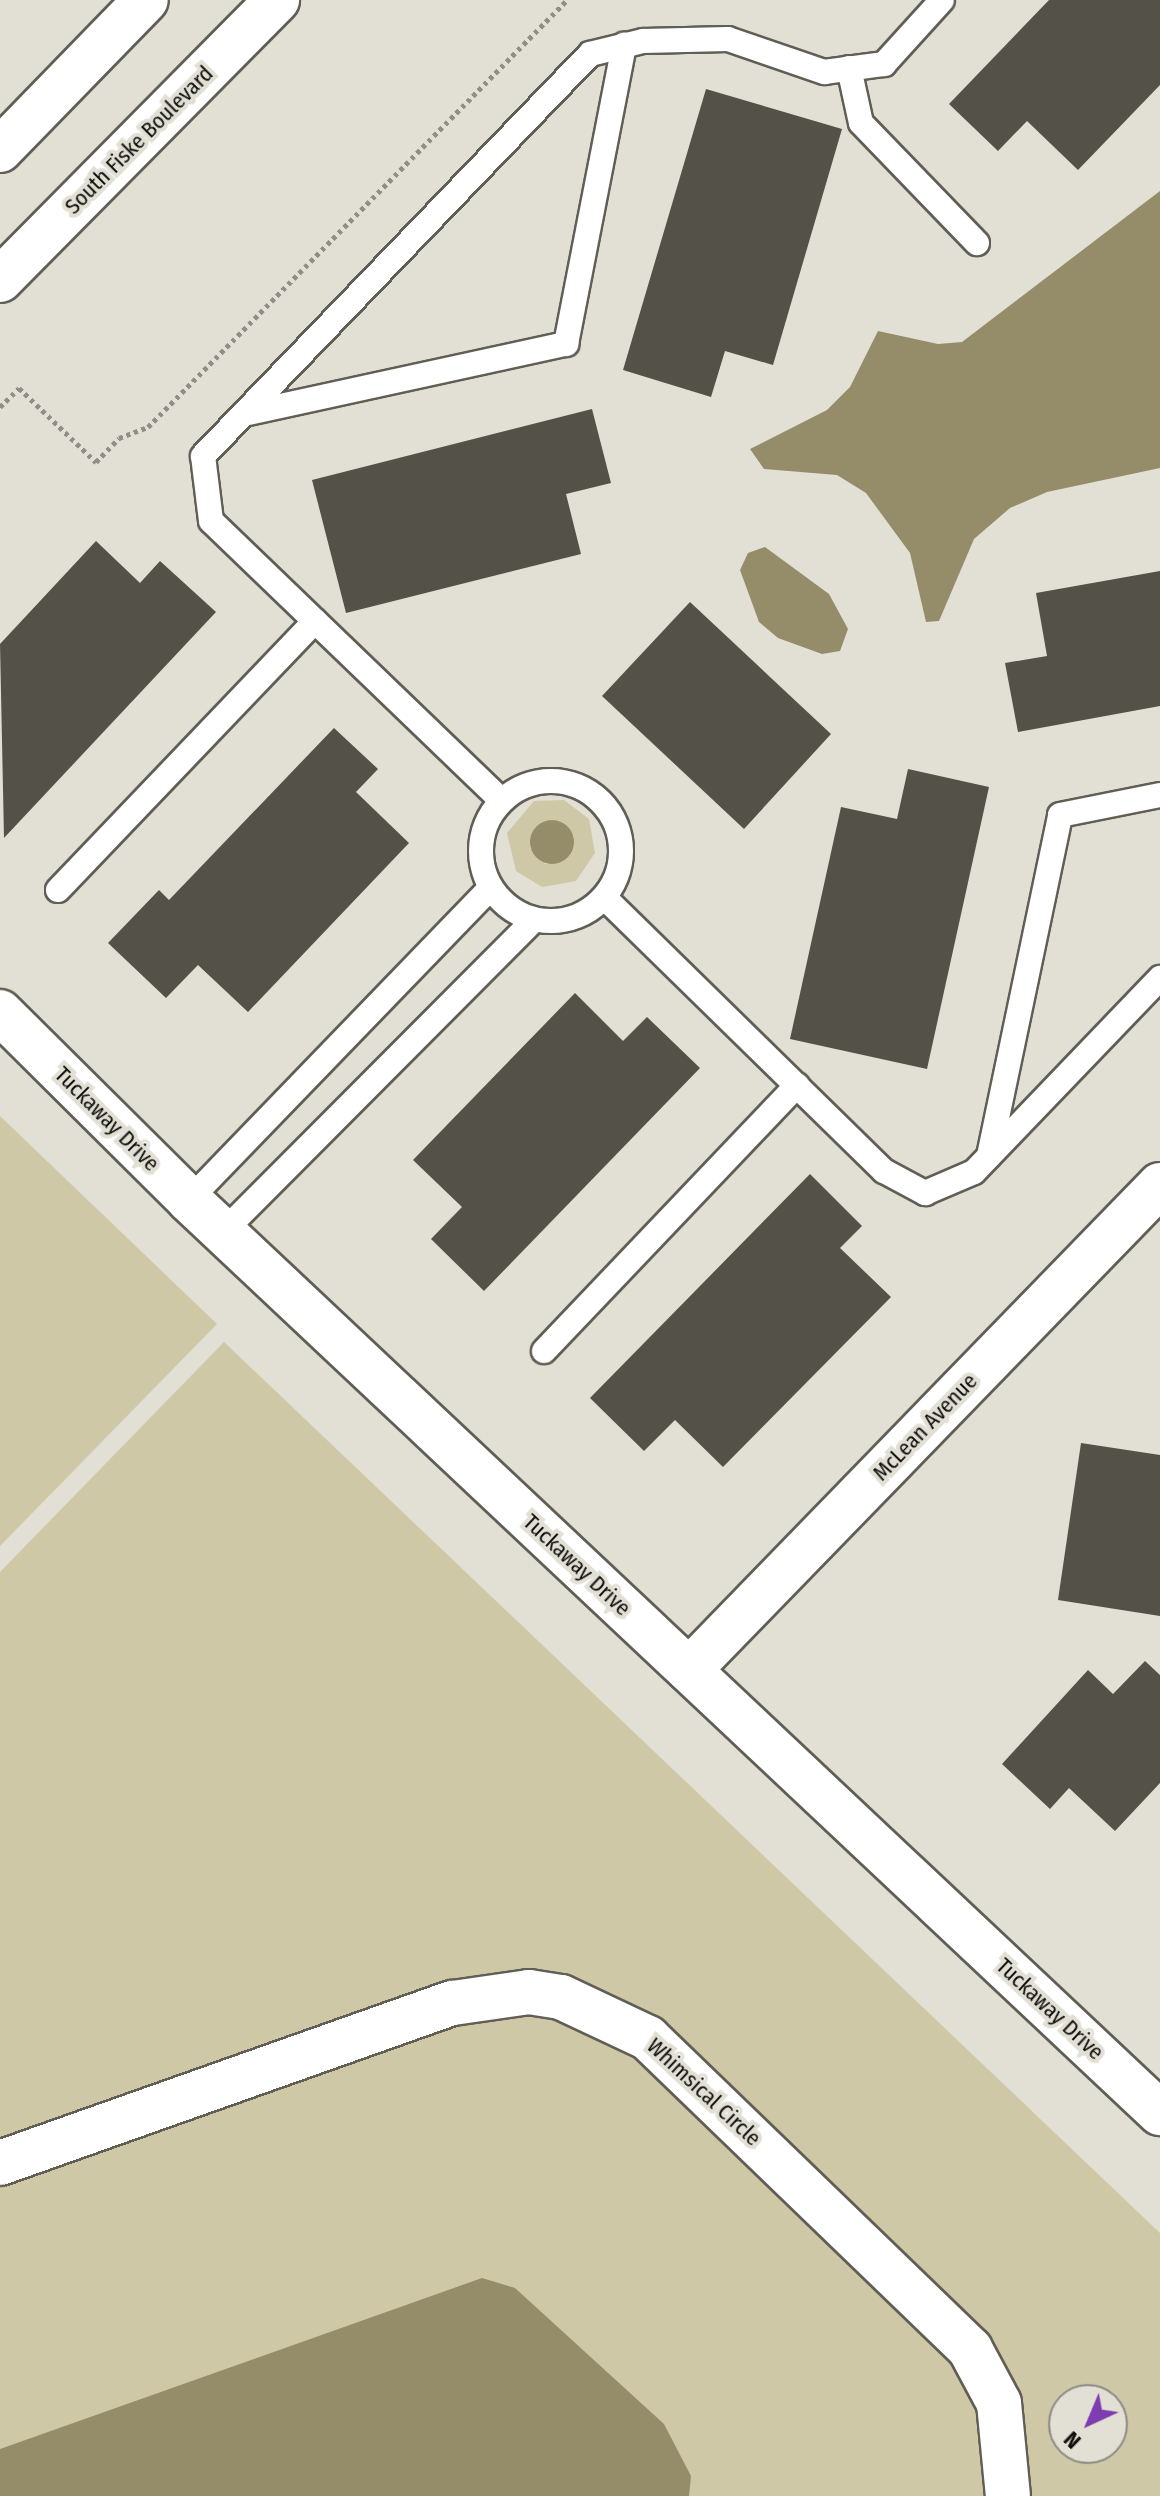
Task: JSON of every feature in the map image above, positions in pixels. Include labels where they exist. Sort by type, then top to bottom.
[{"type":"street","points":[[1,146],[146,0]]},
{"type":"street","name":"South Fiske Boulevard","points":[[0,280],[277,0]]},
{"type":"street","name":"Tuckaway Drive","points":[[0,1012],[189,1200],[1160,2113]]},
{"type":"street","name":"McLean Avenue","points":[[689,1670],[1160,1185]]},
{"type":"street","name":"Whimsical Circle","points":[[0,2163],[453,2003],[529,1992],[561,1997],[648,2038],[970,2349],[999,2403],[1008,2496]]},
{"type":"lane","points":[[501,800],[211,521],[203,456],[590,54],[624,45],[728,39],[824,72],[884,64],[942,0]]},
{"type":"lane","points":[[244,414],[566,344],[624,45]]},
{"type":"lane","points":[[849,68],[861,123],[977,243]]},
{"type":"lane","points":[[58,890],[315,621]]},
{"type":"lane","points":[[223,1232],[534,920],[583,915],[605,898],[617,877],[621,842],[609,810],[591,792],[555,780],[531,783],[501,800],[480,844],[490,888],[534,920]]},
{"type":"lane","points":[[989,1157],[1060,815],[1160,795]]},
{"type":"lane","points":[[189,1200],[490,888]]},
{"type":"lane","points":[[605,898],[884,1171],[925,1193],[974,1172],[1160,978]]},
{"type":"lane","points":[[544,1351],[797,1085]]},
{"type":"path","points":[[0,407],[19,388],[96,462],[119,438],[148,427],[567,0]]},
{"type":"shaded area","points":[[1160,191],[1160,468],[1047,492],[1010,508],[974,539],[939,621],[926,622],[910,553],[866,493],[837,475],[764,469],[750,449],[827,410],[850,387],[878,331],[938,344],[962,342]]},
{"type":"shaded area","points":[[765,547],[829,594],[848,629],[840,651],[822,654],[778,638],[759,622],[740,570],[748,553]]},
{"type":"shaded area","points":[[564,800],[589,819],[595,853],[576,881],[542,887],[516,871],[507,833],[534,801]],"holes":[[[535,827],[567,827],[574,837],[567,858],[546,864],[530,848]]]},
{"type":"shaded area","points":[[552,820],[567,827],[574,842],[567,857],[552,864],[537,857],[530,842],[537,827]]},
{"type":"shaded area","points":[[0,1116],[217,1324],[0,1546]]},
{"type":"shaded area","points":[[224,1342],[1160,2233],[1160,2496],[0,2496],[0,1572]]},
{"type":"shaded area","points":[[482,2278],[515,2288],[664,2424],[691,2476],[689,2496],[0,2496],[0,2449]]},
{"type":"building","points":[[1049,0],[1160,0],[1160,85],[1078,170],[1027,121],[998,151],[949,104]]},
{"type":"building","points":[[706,89],[842,129],[773,365],[725,351],[711,397],[623,370]]},
{"type":"building","points":[[592,409],[611,483],[566,494],[581,554],[346,613],[312,480]]},
{"type":"building","points":[[96,541],[140,583],[160,561],[216,612],[4,838],[0,644]]},
{"type":"building","points":[[1160,571],[1160,706],[1018,732],[1005,663],[1047,656],[1036,593]]},
{"type":"building","points":[[690,602],[831,734],[744,829],[602,696]]},
{"type":"building","points":[[334,728],[378,769],[356,792],[409,843],[248,1012],[198,965],[166,998],[108,943],[159,890],[169,900]]},
{"type":"building","points":[[908,769],[989,787],[927,1069],[790,1039],[841,807],[897,819]]},
{"type":"building","points":[[575,993],[623,1041],[647,1017],[700,1068],[484,1291],[431,1239],[462,1207],[413,1160]]},
{"type":"building","points":[[810,1174],[862,1226],[840,1248],[891,1297],[723,1467],[675,1420],[644,1451],[590,1398]]},
{"type":"building","points":[[1081,1443],[1160,1455],[1160,1616],[1058,1600]]},
{"type":"building","points":[[1145,1661],[1160,1675],[1160,1783],[1115,1831],[1069,1788],[1050,1809],[1002,1764],[1088,1670],[1113,1694]]}]
